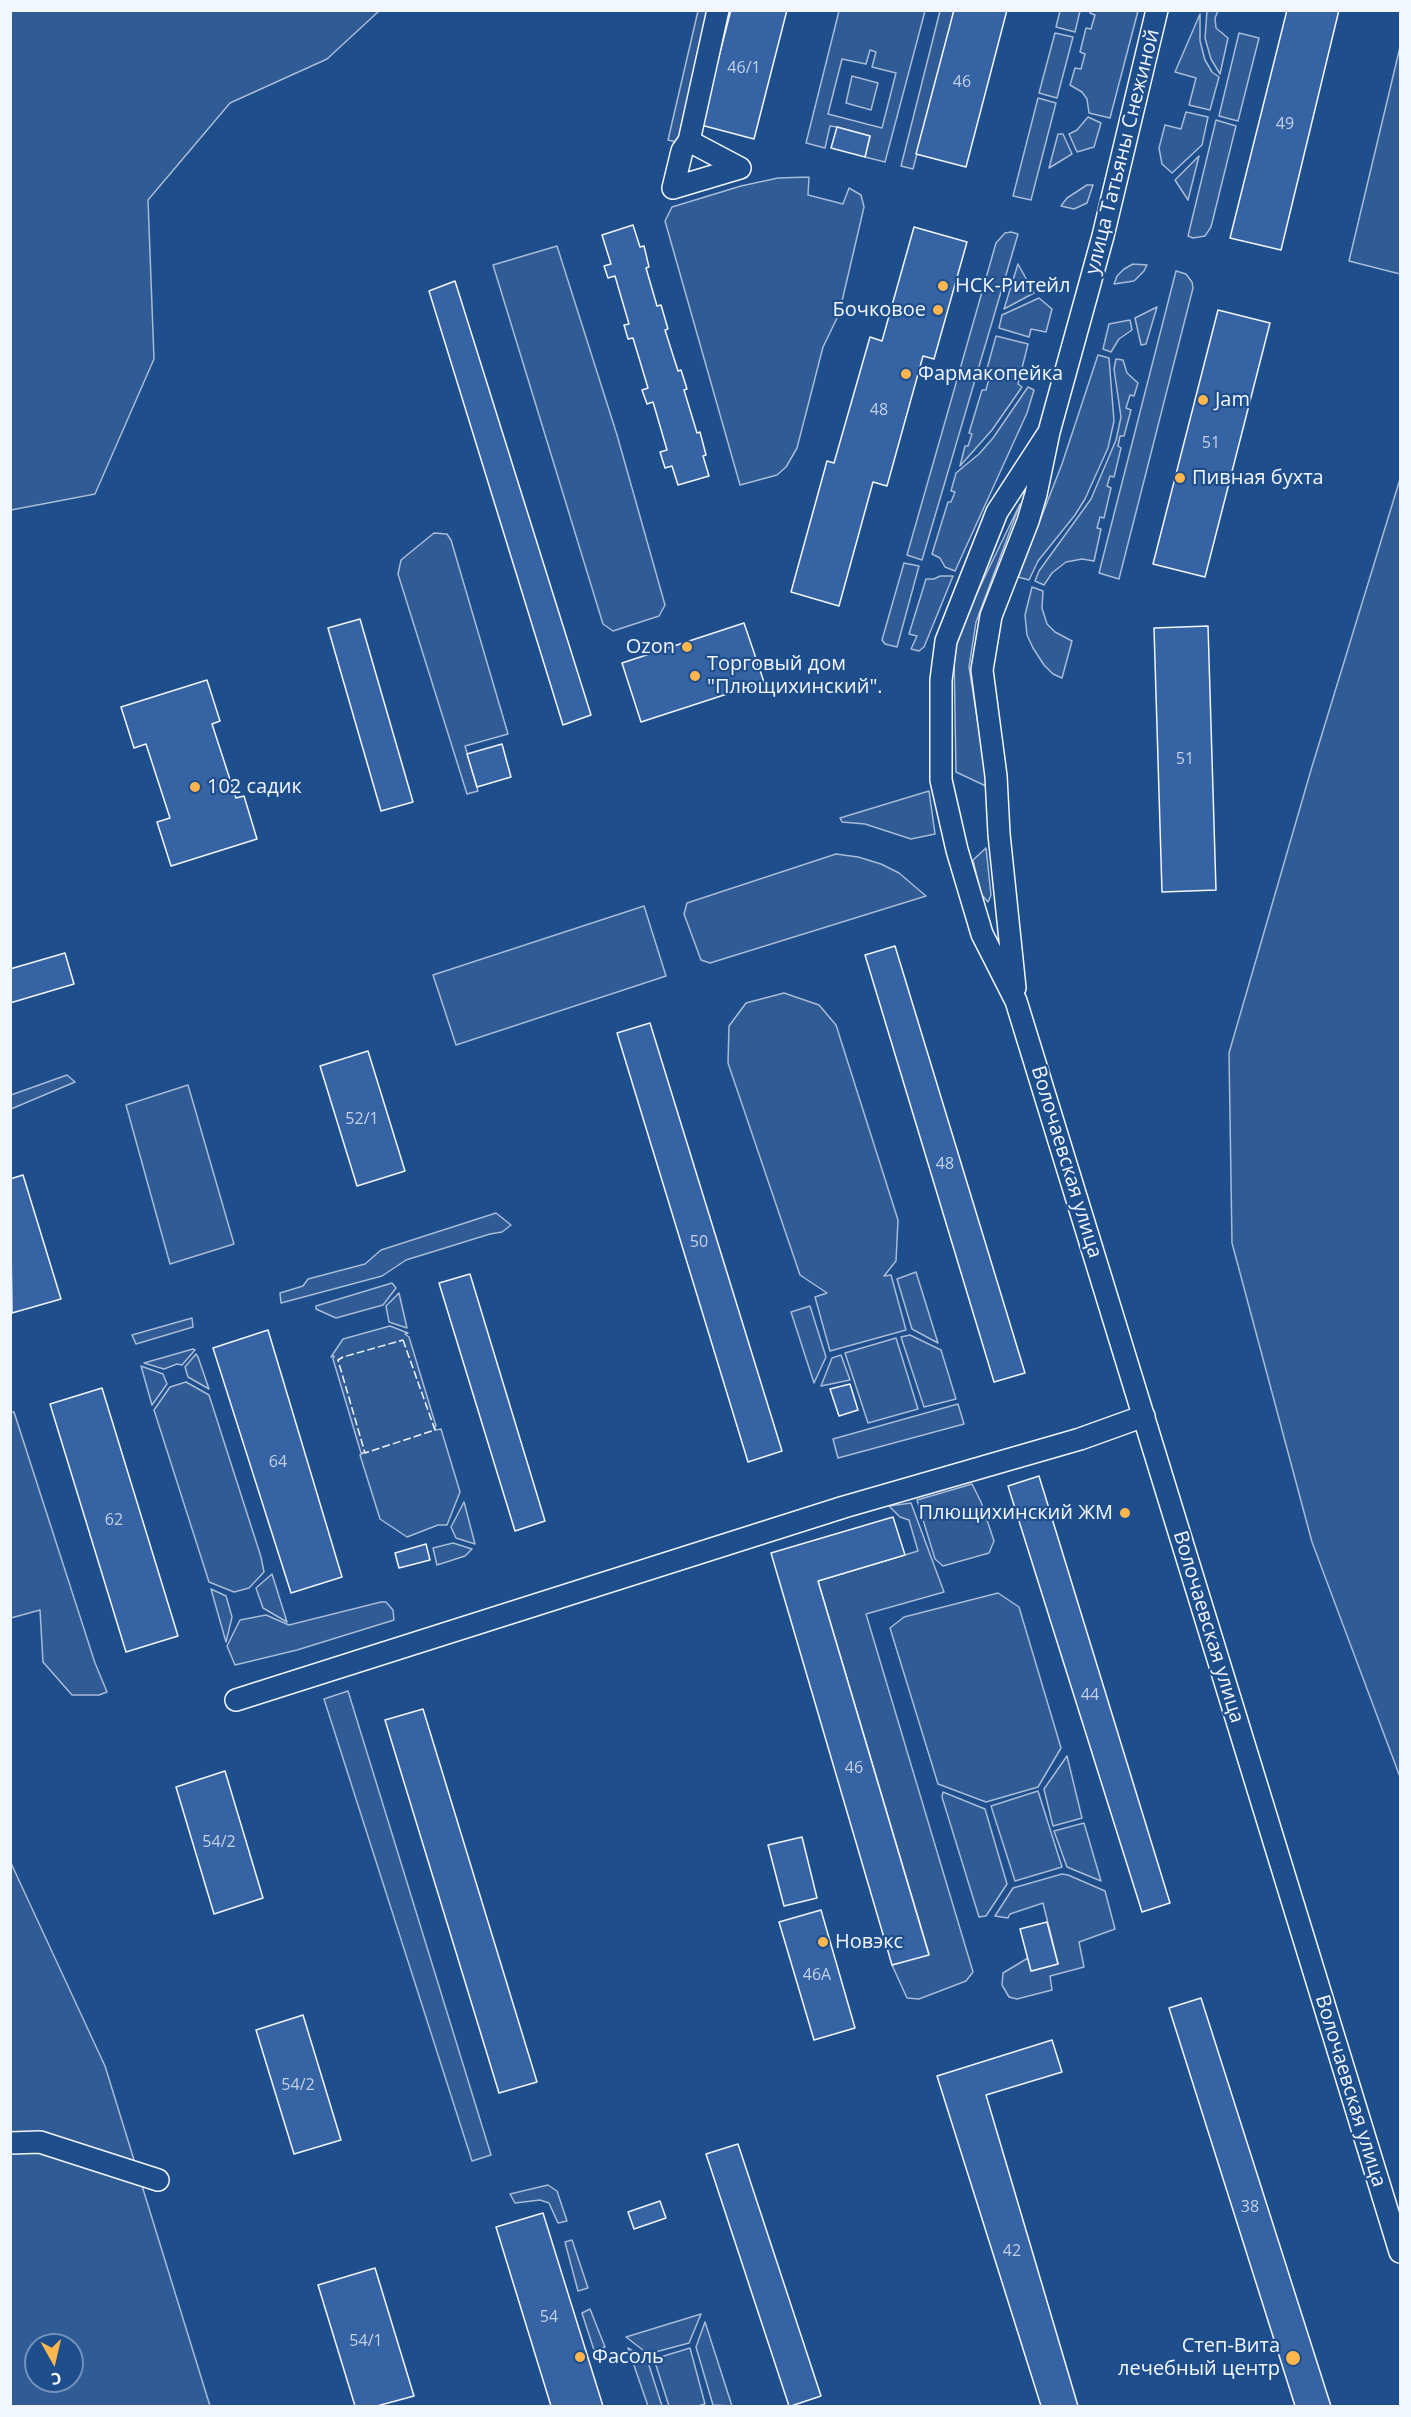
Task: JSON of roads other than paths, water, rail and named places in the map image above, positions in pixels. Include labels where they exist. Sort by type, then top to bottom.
[{"type":"street","points":[[689,141],[718,10]]},
{"type":"street","name":"улица Татьяны Снежиной","points":[[998,804],[982,670],[991,616],[1028,521],[1049,432],[1103,236],[1157,10]]},
{"type":"street","name":"улица Татьяны Снежиной","points":[[941,780],[941,680],[946,641],[997,512],[1049,432]]},
{"type":"street","name":"Волочаевская улица","points":[[941,780],[957,850],[982,934],[1016,1001],[1401,2252]]},
{"type":"street","name":"Волочаевская улица","points":[[998,804],[1016,1001]]},
{"type":"street","points":[[236,1700],[844,1508],[1080,1438],[1144,1416]]},
{"type":"street","points":[[10,2144],[40,2142],[158,2180]]},
{"type":"place","name":"НСК-Ритейл","points":[[943,286]]},
{"type":"place","name":"Бочковое","points":[[938,310]]},
{"type":"place","name":"Фармакопейка","points":[[906,374]]},
{"type":"place","name":"Jam","points":[[1203,400]]},
{"type":"place","name":"Пивная бухта","points":[[1180,478]]},
{"type":"place","name":"Ozon","points":[[687,647]]},
{"type":"place","name":"Торговый дом \"Плющихинский\".","points":[[695,676]]},
{"type":"place","name":"102 садик","points":[[195,787]]},
{"type":"place","name":"Плющихинский ЖМ","points":[[1125,1513]]},
{"type":"place","name":"Новэкс","points":[[823,1942]]},
{"type":"place","name":"Фасоль","points":[[580,2357]]},
{"type":"place","name":"Степ-Вита лечебный центр","points":[[1293,2358]]}]
